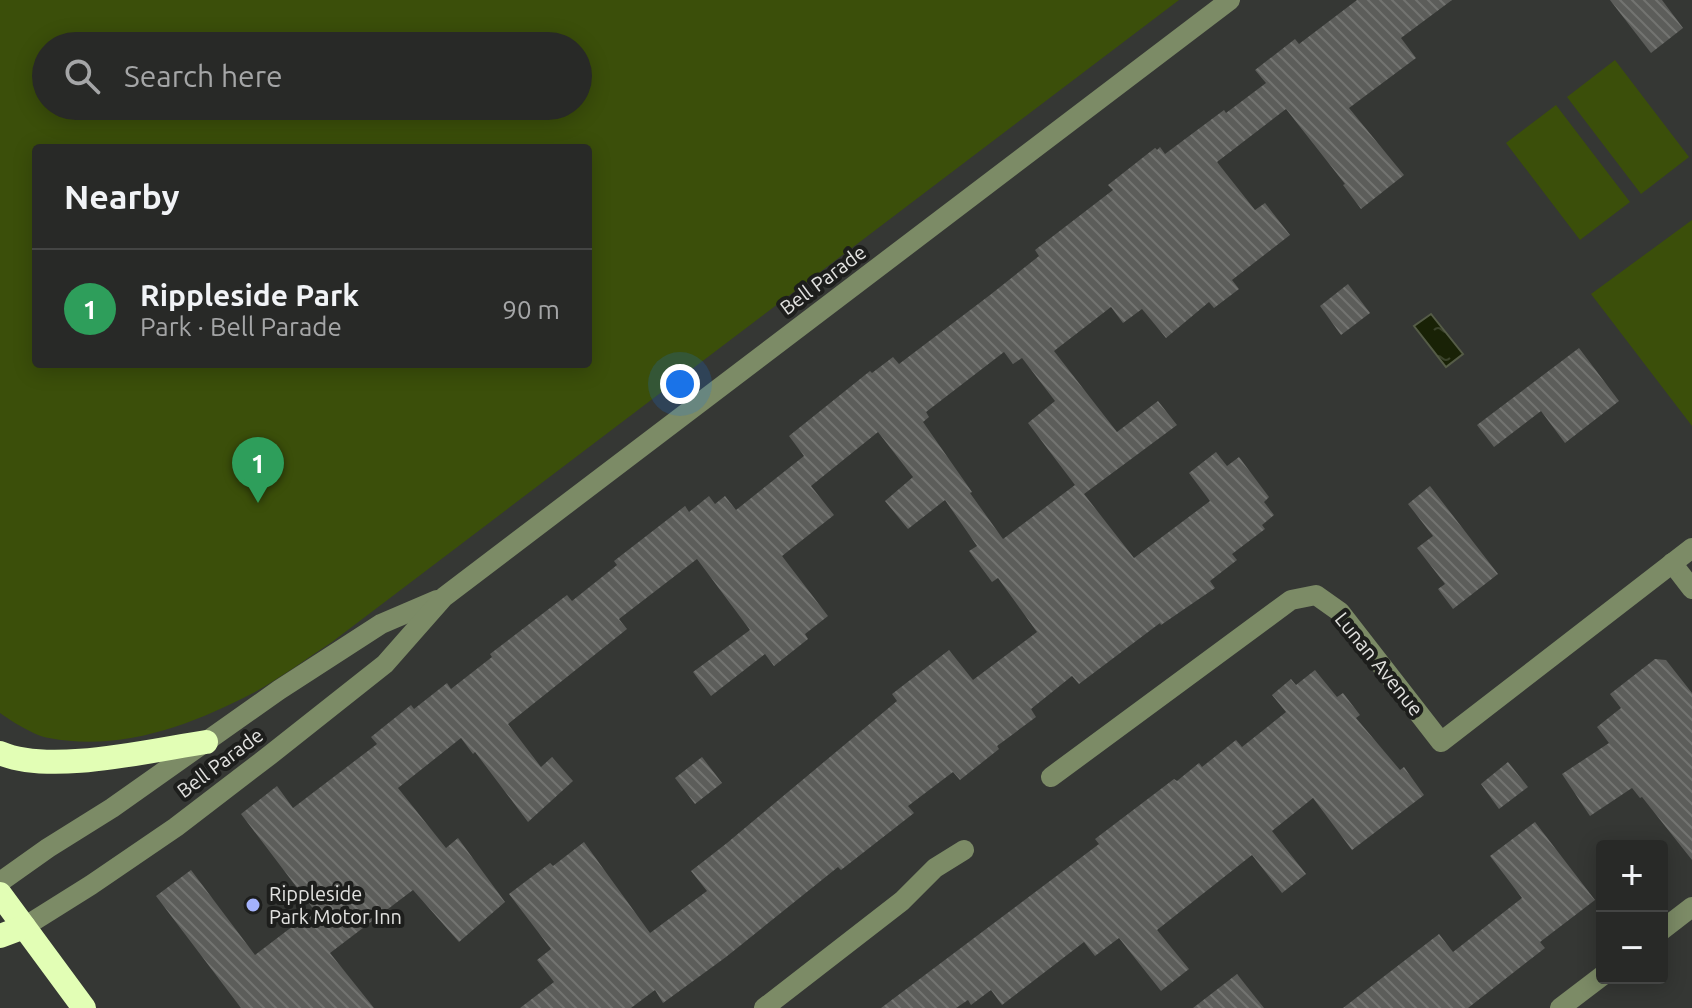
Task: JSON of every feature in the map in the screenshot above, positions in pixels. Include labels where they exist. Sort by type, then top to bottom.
[{"type":"highway","points":[[0,753],[60,762],[206,742]]},
{"type":"highway","points":[[0,894],[84,1008]]},
{"type":"highway","name":"Bell Parade","points":[[0,936],[24,927]]},
{"type":"street","name":"Bell Parade","points":[[24,927],[164,835],[270,755],[385,664],[444,597],[1230,0]]},
{"type":"street","name":"Lunan Avenue","points":[[1051,777],[1291,600],[1316,595],[1340,612],[1441,742],[1692,548]]},
{"type":"street","points":[[1672,563],[1692,589]]},
{"type":"street","name":"Bell Parade","points":[[0,882],[112,808],[279,690],[381,624],[444,597]]},
{"type":"street","points":[[764,1008],[902,901],[935,868],[964,850]]},
{"type":"street","points":[[1668,925],[1692,907]]},
{"type":"street","points":[[1560,1008],[1596,981]]},
{"type":"green space","points":[[0,0],[1179,0],[332,642],[265,686],[181,725],[129,738],[76,741],[43,737],[0,713]]},
{"type":"green space","points":[[1615,60],[1689,157],[1641,194],[1567,97]]},
{"type":"green space","points":[[1556,105],[1630,202],[1580,240],[1506,143]]},
{"type":"green space","points":[[1692,220],[1692,426],[1591,294]]},
{"type":"water","points":[[1431,314],[1463,354],[1446,367],[1414,326]]},
{"type":"building","points":[[1357,0],[1452,0],[1401,38],[1416,58],[1349,108],[1404,175],[1361,209],[1286,109],[1217,162],[1255,210],[1265,203],[1290,235],[1232,280],[1239,289],[1214,308],[1209,302],[1166,338],[1142,309],[1123,323],[1111,307],[1054,351],[1117,432],[1158,401],[1177,425],[1084,494],[1134,558],[1210,501],[1189,473],[1216,452],[1227,466],[1239,457],[1269,497],[1264,502],[1274,515],[1262,525],[1265,529],[1232,554],[1237,560],[1210,581],[1215,588],[1160,623],[1079,684],[1072,676],[1031,709],[1036,717],[997,746],[999,749],[960,780],[953,772],[908,806],[914,813],[841,870],[838,867],[663,1003],[655,990],[631,1008],[520,1008],[554,982],[537,960],[551,949],[509,894],[550,863],[553,866],[584,842],[650,933],[707,891],[691,871],[897,701],[892,694],[949,650],[973,680],[1037,632],[998,578],[992,582],[969,551],[977,546],[945,500],[908,529],[885,501],[913,477],[878,432],[811,486],[834,515],[782,556],[828,616],[805,634],[808,639],[774,666],[765,654],[711,696],[693,672],[750,630],[697,559],[619,619],[627,629],[508,724],[541,767],[552,757],[573,781],[528,822],[461,738],[398,788],[446,848],[458,838],[505,902],[459,942],[413,890],[330,953],[374,1008],[241,1008],[156,896],[191,870],[255,955],[314,910],[241,814],[277,786],[293,808],[377,744],[371,737],[411,705],[414,709],[447,683],[451,689],[492,657],[490,654],[567,595],[572,601],[617,565],[614,561],[685,506],[689,512],[709,496],[715,504],[725,496],[736,510],[804,456],[789,436],[870,371],[872,373],[893,357],[899,364],[990,295],[1039,256],[1035,250],[1113,190],[1108,185],[1155,148],[1160,147],[1165,154],[1266,83],[1255,70],[1295,39],[1299,44]],"holes":[[[1004,352],[1013,364],[1022,358],[1055,401],[1028,423],[1075,485],[1003,539],[923,422],[929,417],[926,412]]]},
{"type":"building","points":[[1610,0],[1662,0],[1683,28],[1651,53]]},
{"type":"building","points":[[1348,284],[1370,313],[1341,335],[1320,306]]},
{"type":"building","points":[[1579,348],[1619,401],[1565,443],[1541,411],[1494,447],[1477,425]]},
{"type":"building","points":[[1430,486],[1498,574],[1453,609],[1438,589],[1445,584],[1417,548],[1433,536],[1408,504]]},
{"type":"building","points":[[1655,659],[1666,660],[1692,693],[1692,860],[1632,788],[1590,816],[1562,774],[1609,743],[1597,727],[1621,708],[1610,694]]},
{"type":"building","points":[[1315,670],[1337,697],[1343,693],[1360,715],[1356,718],[1400,770],[1404,767],[1424,795],[1352,850],[1313,798],[1272,831],[1306,874],[1282,893],[1252,855],[1157,930],[1189,969],[1161,991],[1119,938],[1095,956],[1084,942],[1002,1005],[991,990],[971,1005],[968,1000],[956,1008],[881,1008],[1099,844],[1095,839],[1174,779],[1177,781],[1199,763],[1202,767],[1236,740],[1242,747],[1286,712],[1272,695],[1291,679],[1296,685]]},
{"type":"building","points":[[702,757],[722,783],[695,804],[675,778]]},
{"type":"building","points":[[1508,762],[1528,787],[1499,809],[1481,784]]},
{"type":"building","points":[[1535,822],[1595,900],[1540,942],[1545,948],[1468,1008],[1343,1008],[1439,934],[1453,952],[1522,898],[1490,856]]},
{"type":"building","points":[[1237,974],[1264,1008],[1193,1008]]},
{"type":"place","name":"Rippleside Park","points":[[258,503]]},
{"type":"place","name":"Rippleside Park Motor Inn","points":[[253,905]]}]
